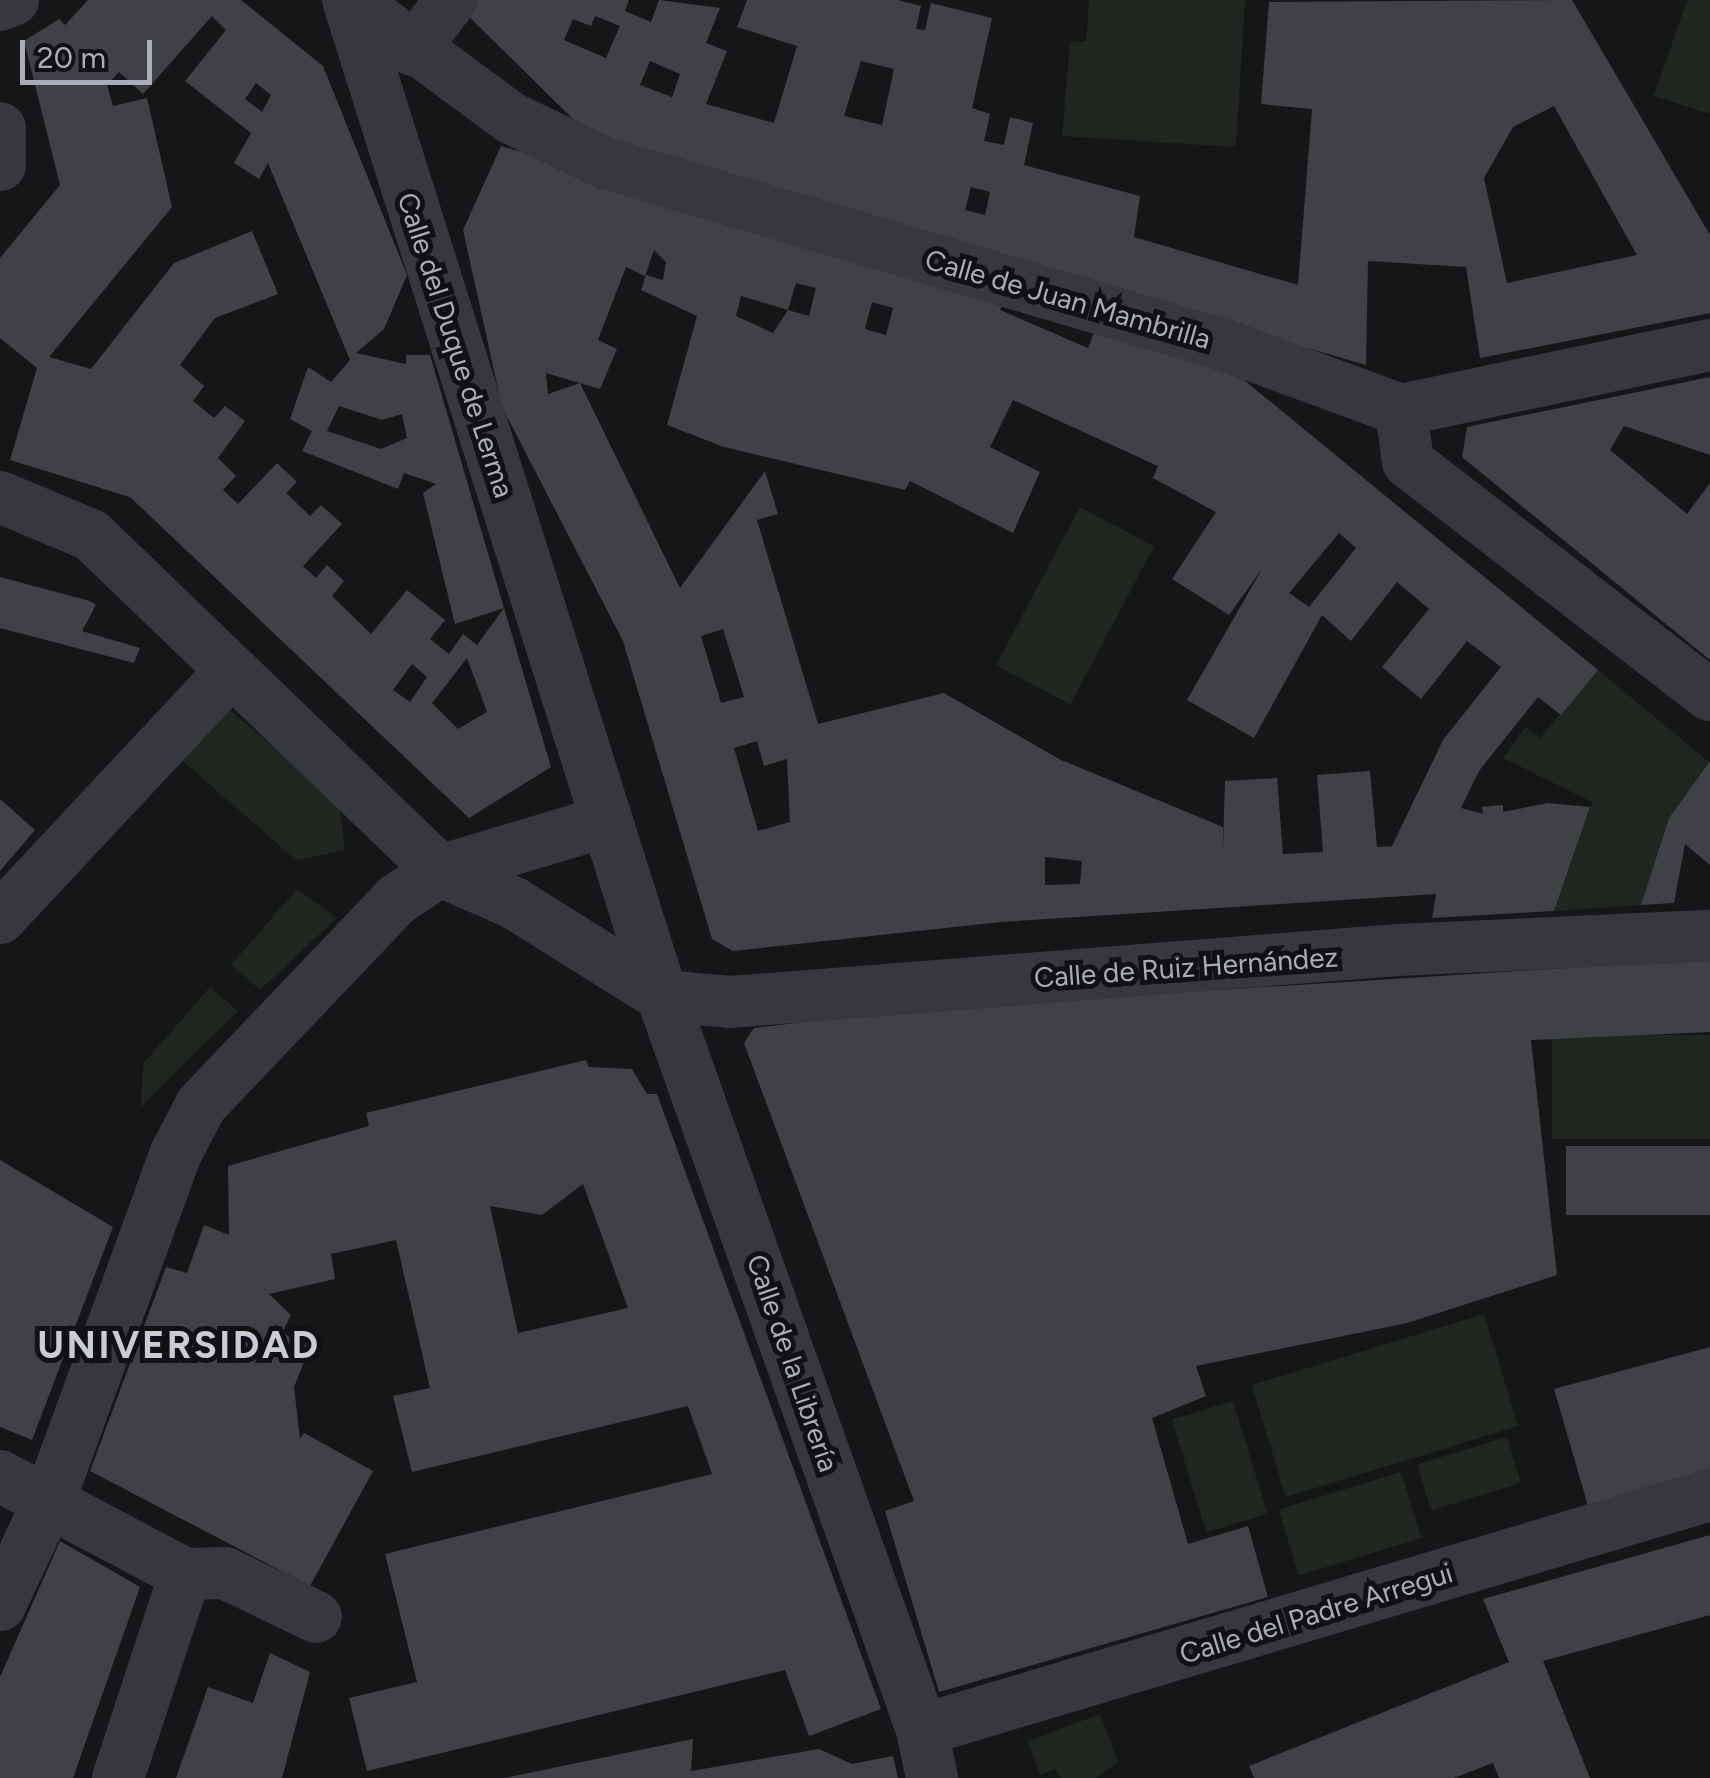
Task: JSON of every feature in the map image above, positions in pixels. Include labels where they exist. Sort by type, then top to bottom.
[{"type":"street","points":[[0,5],[13,0]]},
{"type":"street","name":"Calle de Juan Mambrilla","points":[[350,0],[413,50],[511,118],[605,164],[1227,346],[1401,410]]},
{"type":"street","name":"Calle del Duque de Lerma","points":[[350,0],[607,821]]},
{"type":"street","points":[[413,50],[451,0]]},
{"type":"street","points":[[0,128],[0,165]]},
{"type":"street","points":[[1710,345],[1401,410],[1408,462],[1710,695]]},
{"type":"street","points":[[0,497],[92,535],[226,675],[440,871],[514,904],[662,996]]},
{"type":"street","points":[[0,918],[226,675]]},
{"type":"street","points":[[0,1605],[51,1496],[150,1223],[201,1105],[396,900],[440,871],[607,821]]},
{"type":"street","name":"Calle de la Librería","points":[[607,821],[662,996],[927,1754]]},
{"type":"street","points":[[570,940],[636,916]]},
{"type":"street","name":"Calle de Ruiz Hernández","points":[[662,996],[730,1002],[1398,950],[1710,936]]},
{"type":"street","points":[[0,1476],[51,1496],[185,1574],[225,1572],[316,1617]]},
{"type":"street","name":"Calle del Padre Arregui","points":[[927,1754],[1710,1495]]},
{"type":"street","points":[[118,1778],[185,1574]]},
{"type":"shaded area","points":[[1089,0],[1245,0],[1236,147],[1062,136],[1070,42],[1086,42]]},
{"type":"shaded area","points":[[1687,0],[1710,0],[1710,114],[1654,96]]},
{"type":"shaded area","points":[[1080,507],[1154,546],[1070,704],[996,665]]},
{"type":"shaded area","points":[[1598,670],[1709,762],[1669,818],[1641,905],[1554,911],[1592,802],[1503,758],[1526,727],[1540,738]]},
{"type":"shaded area","points":[[223,704],[339,803],[345,850],[296,860],[177,756]]},
{"type":"shaded area","points":[[297,889],[337,918],[260,990],[231,965]]},
{"type":"shaded area","points":[[210,987],[238,1011],[141,1107],[143,1064]]},
{"type":"shaded area","points":[[1552,1035],[1710,1035],[1710,1139],[1552,1139]]},
{"type":"shaded area","points":[[1484,1314],[1518,1426],[1286,1497],[1252,1385]]},
{"type":"shaded area","points":[[1233,1401],[1267,1514],[1206,1533],[1172,1420]]},
{"type":"shaded area","points":[[1507,1437],[1521,1483],[1431,1510],[1417,1464]]},
{"type":"shaded area","points":[[1401,1472],[1421,1538],[1299,1575],[1279,1509]]},
{"type":"shaded area","points":[[1100,1714],[1118,1762],[1096,1778],[1061,1778],[1055,1769],[1040,1775],[1028,1741]]},
{"type":"building","points":[[88,0],[241,0],[323,66],[407,275],[384,329],[356,353],[406,364],[406,355],[430,355],[551,767],[469,818],[130,497],[10,460],[37,368],[0,338],[0,258],[60,185],[24,41],[59,19],[65,25]],"holes":[[[212,16],[226,30],[185,81],[251,133],[234,163],[259,179],[268,163],[350,360],[331,382],[308,367],[290,419],[312,431],[302,451],[398,489],[404,473],[436,484],[423,493],[455,624],[504,608],[477,645],[463,634],[449,654],[430,639],[445,620],[407,590],[371,634],[332,596],[344,581],[327,565],[316,578],[303,566],[342,524],[321,505],[310,516],[286,493],[297,482],[277,463],[238,504],[223,490],[236,476],[218,458],[245,421],[225,406],[214,418],[193,401],[204,386],[180,365],[215,318],[278,294],[252,231],[174,263],[91,369],[49,357],[172,207],[147,98],[113,106],[107,85],[119,72],[143,94]],[[256,83],[271,95],[262,112],[245,99]],[[339,406],[382,420],[402,414],[407,438],[381,449],[327,431]],[[467,658],[487,712],[458,729],[432,703]],[[412,664],[427,677],[410,702],[393,690]]]},
{"type":"building","points":[[452,0],[629,0],[625,11],[651,22],[659,0],[720,8],[706,43],[727,51],[706,104],[774,123],[797,46],[737,27],[747,0],[898,0],[921,6],[916,29],[925,30],[931,3],[992,18],[972,108],[990,114],[984,141],[1004,145],[1010,117],[1033,123],[1024,165],[1140,196],[1134,237],[1298,285],[1312,109],[1261,104],[1269,2],[1572,0],[1710,235],[1710,313],[1480,358],[1466,267],[1368,261],[1366,365],[625,149],[578,124]],"holes":[[[595,16],[620,26],[606,58],[564,40],[573,19],[591,26]],[[650,61],[680,74],[672,97],[640,85]],[[861,61],[894,69],[882,125],[844,116]],[[1554,106],[1637,255],[1507,283],[1484,178],[1513,127]],[[971,187],[990,192],[985,215],[965,210]]]},
{"type":"building","points":[[501,146],[1008,294],[1000,310],[1088,348],[1098,321],[1233,371],[1598,670],[1561,715],[1538,697],[1479,771],[1461,808],[1483,814],[1482,807],[1503,805],[1503,812],[1548,803],[1590,807],[1554,911],[1432,918],[1436,894],[1001,922],[733,951],[712,939],[623,641],[502,407],[463,230]],"holes":[[[654,250],[666,262],[663,280],[646,275],[641,290],[697,316],[667,425],[724,447],[905,490],[910,481],[1013,533],[1040,472],[990,447],[1013,400],[1158,466],[1153,478],[1216,512],[1172,579],[1229,615],[1262,569],[1187,700],[1254,738],[1322,615],[1351,641],[1397,582],[1429,609],[1382,667],[1421,699],[1467,641],[1501,667],[1443,740],[1392,846],[1377,847],[1370,771],[1317,775],[1323,852],[1283,854],[1277,778],[1225,781],[1223,848],[1223,827],[1059,759],[944,693],[818,724],[757,520],[778,514],[765,471],[680,588],[580,383],[600,389],[617,349],[598,340],[626,267],[645,276]],[[796,283],[816,288],[809,316],[788,310]],[[741,296],[788,310],[773,333],[736,316]],[[872,302],[893,308],[886,335],[865,329]],[[546,373],[580,383],[548,394]],[[1339,533],[1356,548],[1309,607],[1289,593]],[[723,629],[744,697],[721,703],[701,636]],[[757,741],[764,766],[787,759],[790,822],[758,831],[734,748]],[[1045,857],[1082,861],[1080,884],[1045,885]]]},
{"type":"building","points":[[1710,377],[1710,455],[1624,426],[1610,450],[1687,514],[1710,483],[1710,660],[1462,457],[1467,427]]},
{"type":"building","points":[[0,577],[90,601],[96,605],[82,631],[140,648],[134,663],[0,628]]},
{"type":"building","points":[[1710,761],[1710,865],[1685,844],[1674,903],[1641,905],[1669,818]]},
{"type":"building","points":[[0,799],[35,830],[0,871]]},
{"type":"building","points":[[1710,959],[1710,1032],[1531,1040],[1557,1275],[1407,1323],[1196,1366],[1206,1396],[1152,1418],[1188,1544],[1248,1526],[1268,1597],[939,1692],[885,1511],[914,1501],[744,1043],[754,1028],[917,1009]]},
{"type":"building","points":[[586,1060],[589,1067],[632,1069],[647,1094],[657,1094],[881,1709],[809,1736],[785,1670],[367,1771],[349,1698],[417,1682],[385,1554],[712,1474],[688,1406],[412,1472],[393,1396],[430,1388],[396,1240],[331,1254],[335,1279],[269,1294],[291,1315],[282,1333],[310,1347],[294,1387],[300,1439],[304,1433],[373,1471],[310,1586],[90,1471],[166,1267],[187,1273],[204,1225],[229,1235],[228,1166],[369,1126],[366,1113]],"holes":[[[583,1184],[628,1308],[518,1333],[490,1206],[542,1215]]]},
{"type":"building","points":[[1566,1146],[1710,1146],[1710,1215],[1566,1215]]},
{"type":"building","points":[[0,1160],[113,1227],[32,1440],[0,1427]]},
{"type":"building","points":[[1710,1347],[1710,1473],[1588,1506],[1554,1389]]},
{"type":"building","points":[[1710,1535],[1710,1615],[1543,1661],[1590,1778],[1499,1778],[1493,1763],[1454,1778],[1254,1778],[1249,1766],[1509,1662],[1483,1599]]},
{"type":"building","points":[[60,1541],[140,1587],[73,1778],[0,1778],[0,1677]]},
{"type":"building","points":[[270,1653],[310,1672],[282,1778],[176,1778],[208,1687],[253,1703]]},
{"type":"building","points":[[693,1739],[691,1771],[819,1749],[852,1764],[893,1756],[898,1778],[504,1778]]},
{"type":"district","name":"UNIVERSIDAD","points":[[179,1346]]}]
